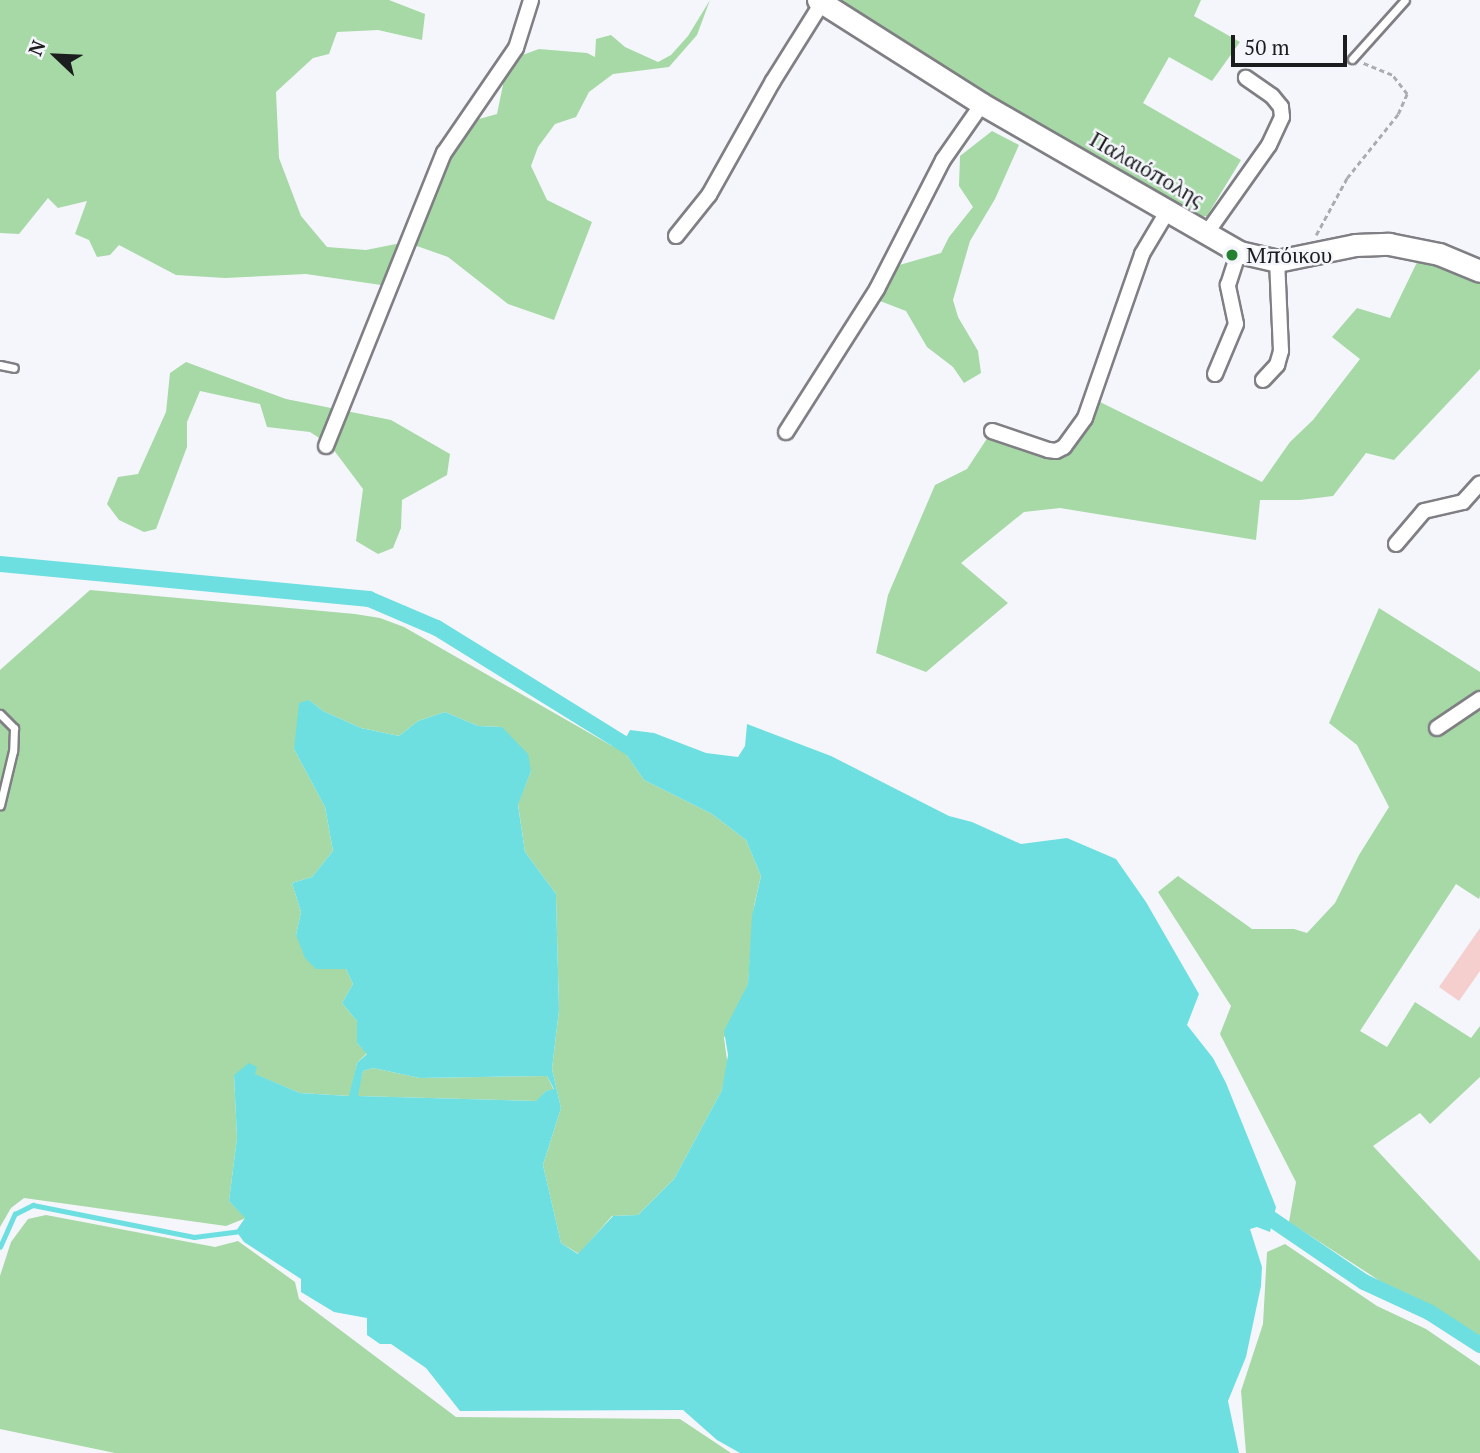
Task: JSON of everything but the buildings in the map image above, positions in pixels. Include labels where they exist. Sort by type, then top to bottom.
[{"type":"main road","name":"Παλαιόπολης","points":[[820,1],[982,104],[1239,252],[1277,261],[1355,245],[1389,244],[1439,254],[1480,271]]},
{"type":"street","points":[[326,446],[444,153],[516,48],[531,0]]},
{"type":"street","points":[[676,236],[709,195],[820,1]]},
{"type":"street","points":[[1206,234],[1269,145],[1282,117],[1281,107],[1272,96],[1246,78]]},
{"type":"street","points":[[786,432],[877,289],[943,160],[982,104]]},
{"type":"street","points":[[992,430],[1048,450],[1064,447],[1084,418],[1142,254],[1167,212]]},
{"type":"street","points":[[1215,374],[1236,324],[1228,285],[1239,252]]},
{"type":"street","points":[[1263,380],[1277,365],[1281,351],[1277,261]]},
{"type":"street","points":[[1396,544],[1424,511],[1462,502],[1480,483]]},
{"type":"street","points":[[1437,728],[1480,699]]},
{"type":"lane","points":[[1352,59],[1405,0]]},
{"type":"lane","points":[[0,365],[15,368]]},
{"type":"lane","points":[[0,714],[14,728],[13,751],[0,805]]},
{"type":"path","points":[[1305,257],[1330,205],[1398,114],[1407,94],[1392,75],[1352,59]]},
{"type":"green space","points":[[0,0],[389,0],[425,14],[422,40],[378,30],[337,32],[329,54],[313,58],[276,92],[279,158],[301,216],[327,247],[366,250],[401,243],[462,134],[479,119],[497,114],[505,75],[517,57],[539,49],[587,53],[595,57],[596,39],[611,35],[625,47],[658,62],[671,55],[688,36],[710,0],[697,35],[669,67],[613,74],[589,92],[576,117],[555,124],[538,147],[531,166],[547,200],[592,222],[554,320],[508,304],[448,257],[414,245],[388,286],[306,274],[225,278],[176,275],[119,245],[110,255],[97,257],[89,240],[75,234],[87,201],[58,208],[48,198],[19,234],[0,233]]},
{"type":"green space","points":[[834,0],[1201,0],[1194,16],[1240,42],[1212,81],[1169,57],[1143,103],[1241,160],[1207,216],[1200,217],[1022,118]]},
{"type":"green space","points":[[992,131],[1019,145],[995,199],[970,241],[953,300],[958,317],[978,351],[981,373],[964,383],[953,367],[927,347],[906,311],[880,301],[896,266],[941,253],[949,237],[973,207],[959,186],[960,156]]},
{"type":"green space","points":[[1421,254],[1480,280],[1480,369],[1394,460],[1366,453],[1333,496],[1300,500],[1260,500],[1256,540],[1060,508],[1024,512],[961,563],[1008,603],[926,672],[876,653],[888,595],[935,485],[967,469],[988,437],[1054,457],[1098,401],[1262,482],[1290,442],[1313,420],[1360,359],[1332,337],[1357,308],[1390,318]]},
{"type":"green space","points":[[186,362],[286,399],[391,420],[450,454],[447,475],[402,500],[401,528],[393,548],[378,554],[356,541],[363,489],[330,445],[310,432],[267,427],[260,404],[200,391],[187,422],[187,447],[156,529],[144,532],[119,520],[107,504],[118,477],[138,474],[166,412],[170,373]]},
{"type":"green space","points":[[90,590],[355,614],[380,618],[404,627],[612,746],[621,747],[644,780],[712,814],[746,840],[761,876],[754,906],[748,984],[724,1038],[728,1067],[722,1090],[674,1179],[638,1215],[612,1216],[579,1254],[561,1243],[543,1165],[561,1108],[552,1069],[559,1010],[556,894],[525,852],[518,804],[531,771],[502,727],[478,726],[445,712],[418,721],[399,736],[361,728],[323,711],[309,700],[294,749],[325,807],[333,851],[312,877],[292,883],[301,912],[296,935],[329,968],[346,969],[353,984],[342,1003],[357,1021],[357,1043],[367,1053],[357,1063],[350,1096],[300,1093],[254,1074],[234,1075],[237,1138],[229,1201],[246,1218],[226,1226],[24,1198],[11,1208],[0,1227],[0,670]]},
{"type":"green space","points":[[1379,608],[1480,672],[1479,899],[1456,884],[1360,1031],[1387,1047],[1415,1002],[1471,1038],[1480,1026],[1480,1077],[1430,1124],[1420,1113],[1373,1146],[1480,1261],[1480,1339],[1431,1305],[1380,1281],[1289,1222],[1296,1182],[1220,1034],[1231,1006],[1158,892],[1178,876],[1252,929],[1294,929],[1307,933],[1335,903],[1359,855],[1389,807],[1357,745],[1329,723]]},
{"type":"green space","points":[[373,1068],[420,1078],[547,1076],[554,1090],[546,1091],[537,1101],[357,1096],[363,1071]]},
{"type":"green space","points":[[46,1215],[215,1247],[238,1241],[295,1282],[299,1299],[456,1417],[680,1419],[731,1453],[115,1453],[0,1429],[0,1276],[11,1242],[28,1219]]},
{"type":"green space","points":[[1285,1244],[1377,1306],[1426,1329],[1480,1366],[1480,1453],[1246,1453],[1241,1391],[1263,1324],[1267,1252]]},
{"type":"water","points":[[309,700],[323,711],[361,728],[399,736],[418,721],[445,712],[478,726],[502,727],[528,754],[531,771],[518,805],[525,852],[556,894],[559,1010],[552,1069],[561,1108],[543,1165],[561,1243],[578,1254],[613,1216],[638,1215],[674,1179],[722,1090],[728,1055],[724,1031],[748,984],[752,916],[761,876],[746,840],[712,814],[644,780],[621,747],[630,730],[654,733],[706,753],[738,757],[745,746],[747,724],[831,756],[949,816],[972,822],[1021,844],[1067,838],[1116,859],[1146,902],[1199,994],[1187,1025],[1213,1058],[1226,1083],[1276,1207],[1270,1232],[1257,1227],[1250,1229],[1262,1267],[1261,1286],[1246,1357],[1228,1401],[1239,1453],[740,1453],[717,1440],[683,1410],[460,1411],[426,1368],[391,1344],[380,1344],[367,1335],[367,1318],[334,1312],[301,1292],[301,1279],[244,1242],[236,1231],[245,1218],[229,1201],[237,1138],[234,1075],[249,1063],[257,1067],[255,1074],[300,1093],[349,1096],[357,1063],[367,1054],[357,1043],[357,1021],[342,1003],[353,984],[346,969],[316,969],[305,958],[296,935],[301,912],[292,883],[312,877],[333,851],[325,807],[294,749],[299,703]],"holes":[[[373,1068],[420,1078],[547,1076],[554,1089],[546,1091],[536,1101],[358,1096],[363,1071]]]},
{"type":"waterway","points":[[0,564],[369,599],[437,628],[640,754]]},
{"type":"waterway","points":[[0,1247],[15,1214],[33,1205],[194,1237],[241,1231]]},
{"type":"waterway","points":[[1258,1210],[1364,1282],[1429,1312],[1480,1345]]},
{"type":"place","name":"Μπόικου","points":[[1232,255]]}]
